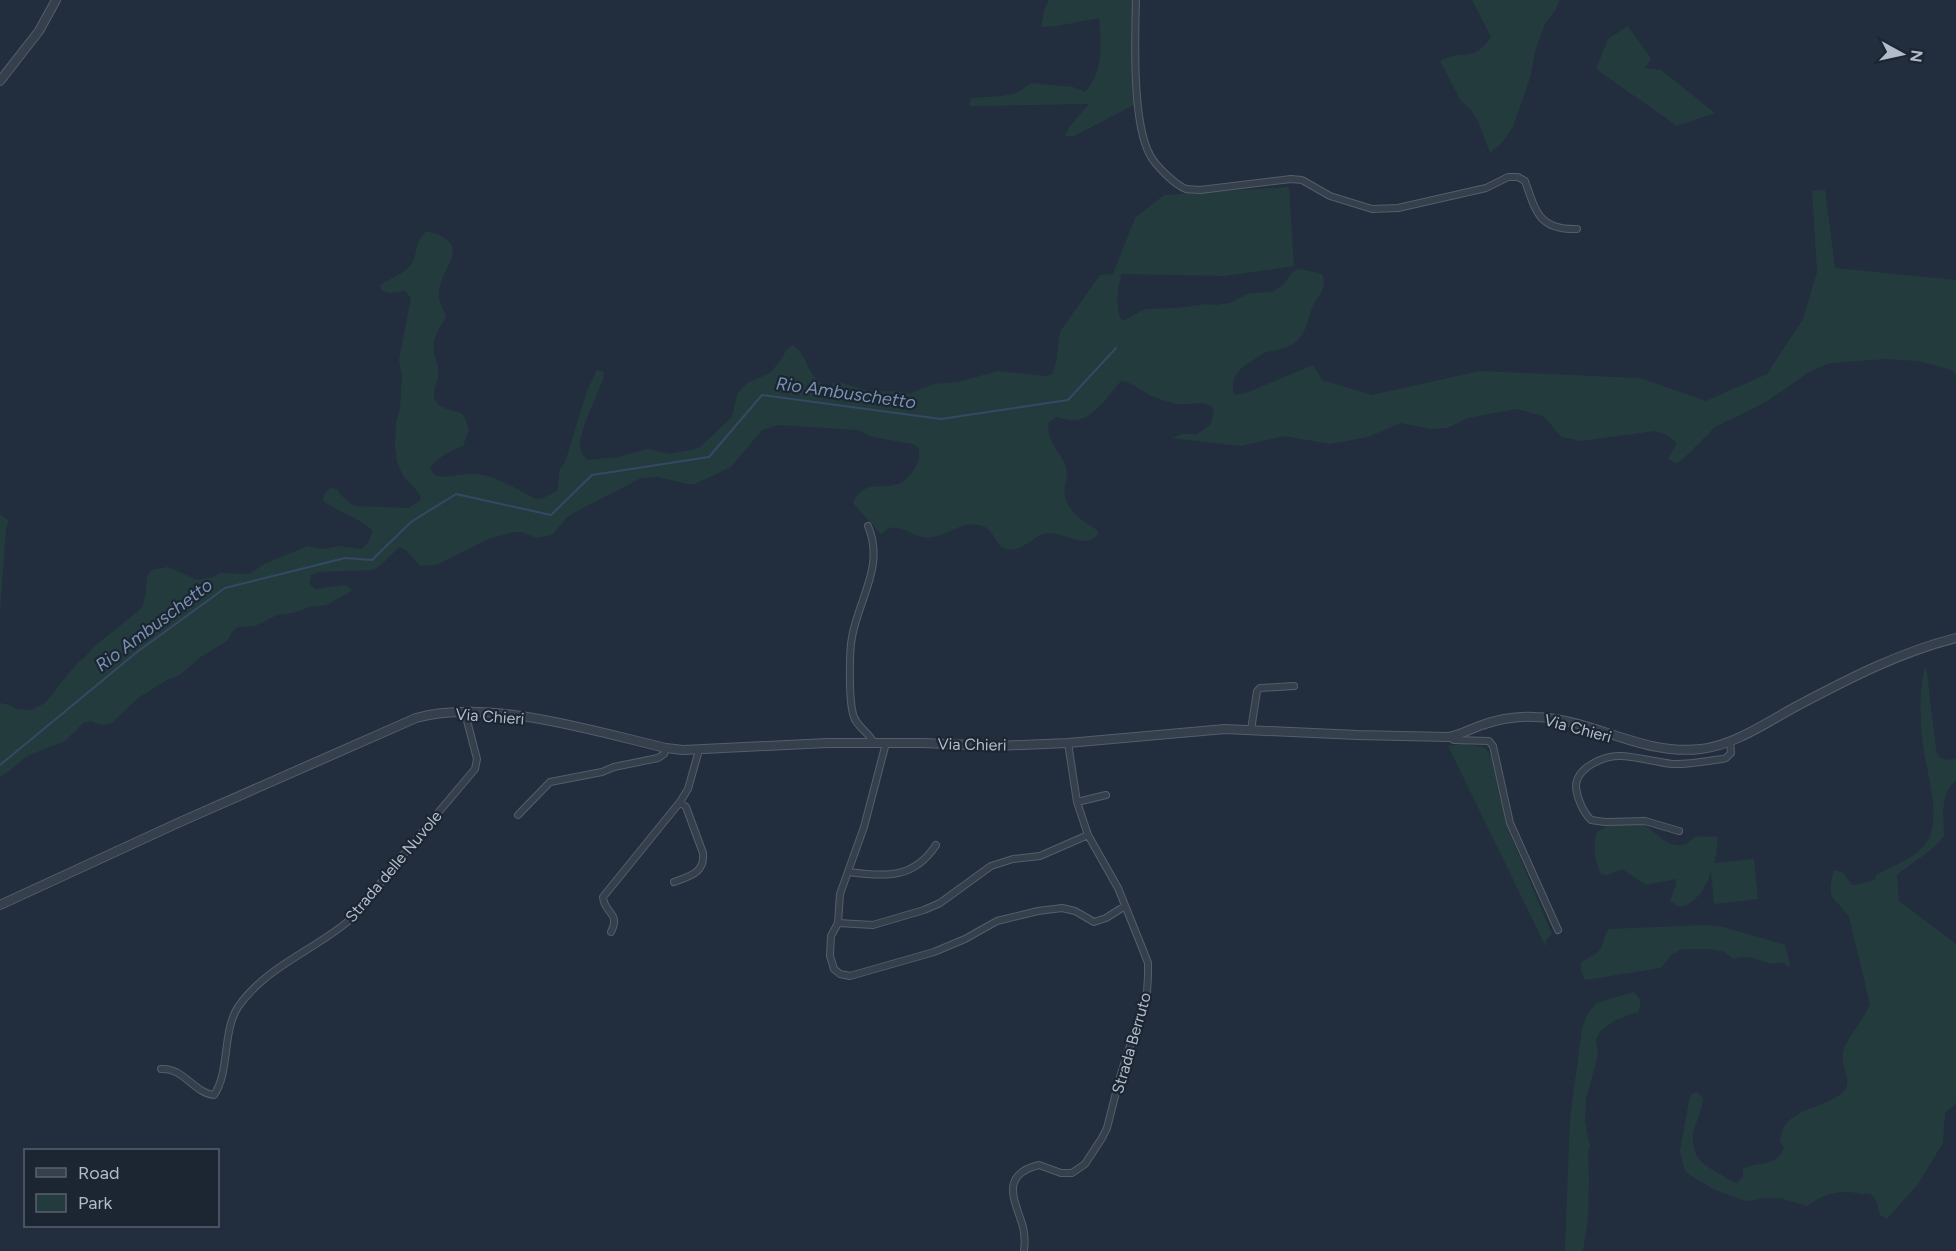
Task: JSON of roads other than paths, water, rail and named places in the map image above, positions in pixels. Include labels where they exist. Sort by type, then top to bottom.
[{"type":"street","points":[[0,81],[39,31],[56,0]]},
{"type":"street","points":[[1136,0],[1138,102],[1142,135],[1150,155],[1161,170],[1185,189],[1200,190],[1291,179],[1302,180],[1330,196],[1372,209],[1398,208],[1486,188],[1508,177],[1518,177],[1525,181],[1535,210],[1543,221],[1565,229],[1577,229]]},
{"type":"street","points":[[867,526],[873,539],[874,563],[852,637],[850,675],[852,711],[855,721],[874,743]]},
{"type":"street","name":"Via Chieri","points":[[0,905],[180,822],[416,718],[434,713],[500,713],[552,722],[666,748],[699,750],[787,744],[886,743],[977,746],[1068,743],[1226,729],[1448,737],[1461,735],[1483,725],[1506,719],[1536,717],[1563,720],[1647,746],[1702,749],[1731,741],[1870,668],[1956,638]]},
{"type":"street","points":[[1251,730],[1257,691],[1260,688],[1294,686]]},
{"type":"street","name":"Strada delle Nuvole","points":[[161,1069],[167,1068],[175,1071],[207,1094],[214,1095],[218,1090],[229,1032],[237,1009],[255,986],[347,923],[475,769],[477,759],[465,713]]},
{"type":"street","points":[[1448,737],[1454,740],[1489,741],[1493,746],[1510,823],[1558,930]]},
{"type":"street","points":[[1679,831],[1645,821],[1591,820],[1578,798],[1576,784],[1580,773],[1592,764],[1620,756],[1674,764],[1723,759],[1731,753],[1731,741]]},
{"type":"street","points":[[886,743],[864,827],[840,894],[838,923],[831,936],[830,956],[834,969],[840,974],[850,976],[934,952],[1006,918],[1062,908],[1075,911],[1094,922],[1106,918],[1125,906]]},
{"type":"street","name":"Strada Berruto","points":[[1024,1251],[1024,1230],[1013,1198],[1013,1187],[1016,1180],[1023,1172],[1039,1165],[1061,1173],[1072,1173],[1085,1164],[1107,1128],[1120,1077],[1147,992],[1148,963],[1118,888],[1088,835],[1077,802],[1068,743]]},
{"type":"street","points":[[518,815],[550,782],[658,758],[664,754],[666,748]]},
{"type":"street","points":[[611,932],[615,922],[602,900],[605,893],[680,802],[688,789],[699,750]]},
{"type":"street","points":[[1077,802],[1106,795]]},
{"type":"street","points":[[674,882],[694,875],[701,869],[704,861],[686,807],[680,802]]},
{"type":"street","points":[[838,923],[873,925],[924,910],[940,903],[991,866],[1013,859],[1040,856],[1088,835]]},
{"type":"street","points":[[849,872],[866,874],[908,871],[930,855],[936,845]]},
{"type":"waterway","name":"Rio Ambuschetto","points":[[0,765],[137,652],[225,588],[345,558],[372,560],[411,522],[456,494],[551,515],[592,475],[709,457],[762,395],[941,419],[1068,400],[1116,348]]}]
